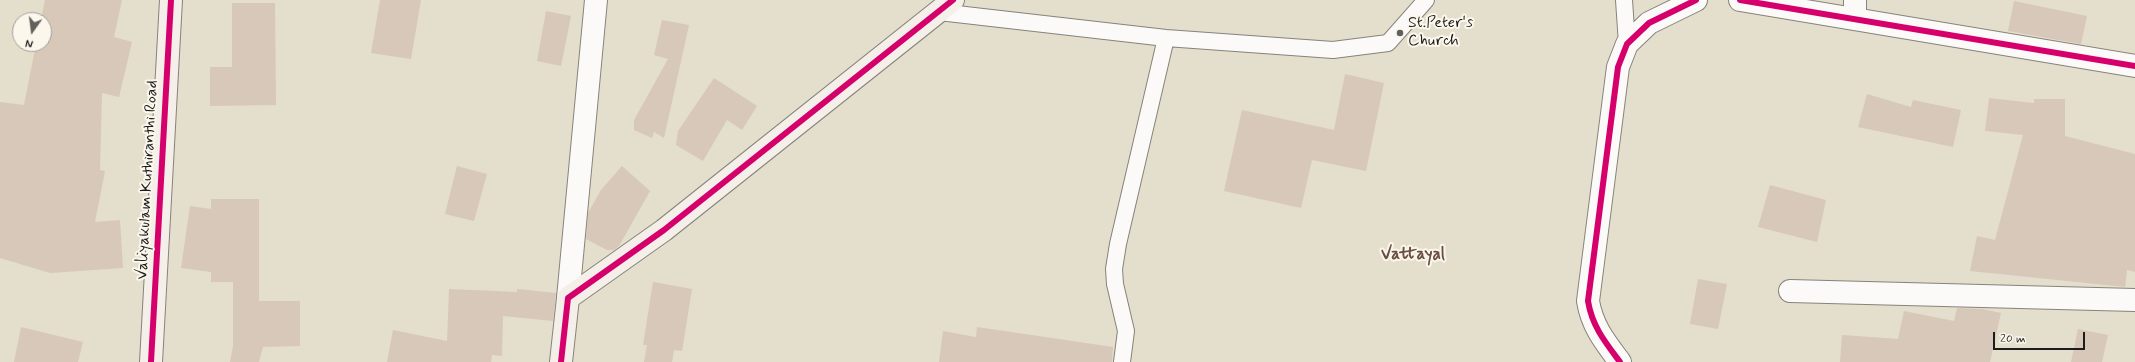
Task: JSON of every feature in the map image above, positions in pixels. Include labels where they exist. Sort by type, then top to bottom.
[{"type":"street","name":"Valiyakulam Kuthiranthi Road","points":[[151,362],[171,0]]},
{"type":"street","points":[[561,362],[596,0]]},
{"type":"street","points":[[1620,362],[1605,343],[1591,318],[1588,301],[1618,67],[1627,44],[1649,23],[1696,0]]},
{"type":"street","points":[[1740,0],[1855,10],[2135,66]]},
{"type":"street","points":[[568,298],[670,225],[946,6]]},
{"type":"street","points":[[1790,291],[2135,300]]},
{"type":"lane","points":[[946,6],[1166,38],[1333,50],[1388,43],[1426,0]]},
{"type":"lane","points":[[1624,0],[1627,44]]},
{"type":"lane","points":[[1122,362],[1126,331],[1115,284],[1114,269],[1118,244],[1166,38]]},
{"type":"building","points":[[45,0],[122,0],[114,37],[132,42],[119,97],[102,93],[100,170],[105,171],[95,222],[120,220],[123,268],[50,273],[0,258],[0,102],[24,105],[34,52],[52,52],[52,12],[43,12]]},
{"type":"building","points":[[380,0],[421,0],[411,59],[371,53]]},
{"type":"building","points":[[2014,1],[2087,16],[2081,44],[2008,31]]},
{"type":"building","points":[[232,3],[275,3],[276,105],[210,106],[210,67],[232,67]]},
{"type":"building","points":[[546,11],[571,16],[561,66],[537,61]]},
{"type":"building","points":[[662,20],[689,25],[664,138],[654,132],[652,138],[634,130],[634,120],[668,59],[654,55]]},
{"type":"building","points":[[1345,74],[1384,83],[1366,171],[1312,160],[1301,208],[1224,191],[1242,110],[1334,130]]},
{"type":"building","points":[[714,78],[757,106],[742,130],[727,120],[703,161],[676,145],[678,131]]},
{"type":"building","points":[[1867,94],[1911,107],[1913,100],[1961,110],[1953,147],[1858,127]]},
{"type":"building","points":[[1989,98],[2034,103],[2034,99],[2065,99],[2065,136],[2135,154],[2135,272],[2127,270],[2125,287],[1970,271],[1977,236],[1995,240],[2023,135],[1985,131]]},
{"type":"building","points":[[457,166],[487,174],[474,221],[445,214]]},
{"type":"building","points":[[622,166],[650,191],[619,246],[614,250],[607,250],[586,239],[588,213],[601,190]]},
{"type":"building","points":[[1770,185],[1826,200],[1817,242],[1758,227]]},
{"type":"building","points":[[211,199],[259,199],[259,301],[300,301],[300,346],[263,347],[259,362],[230,362],[233,346],[233,282],[211,282],[211,272],[181,268],[190,206],[211,209]]},
{"type":"building","points":[[1698,279],[1727,284],[1718,329],[1690,324]]},
{"type":"building","points":[[653,282],[692,289],[682,351],[674,350],[672,362],[644,362],[647,345],[643,345]]},
{"type":"building","points":[[449,289],[517,292],[517,289],[556,293],[553,321],[503,316],[502,356],[492,355],[491,362],[387,362],[393,330],[447,341]]},
{"type":"building","points":[[1957,308],[1982,309],[2001,313],[1990,362],[1840,362],[1842,335],[1898,339],[1904,311],[1954,321]]},
{"type":"building","points":[[21,327],[83,342],[78,362],[14,362]]},
{"type":"building","points":[[977,327],[1113,347],[1112,362],[939,362],[943,331],[976,337]]},
{"type":"building","points":[[2078,329],[2108,335],[2102,362],[2071,362]]},
{"type":"cycle path","points":[[151,362],[171,0]]},
{"type":"cycle path","points":[[561,362],[568,298],[664,230],[953,0]]},
{"type":"cycle path","points":[[1620,362],[1604,341],[1596,326],[1588,301],[1618,67],[1627,44],[1649,23],[1696,0]]},
{"type":"cycle path","points":[[1740,0],[2135,66]]},
{"type":"place","name":"St.Peter's Church","points":[[1400,33]]},
{"type":"district","name":"Vattayal","points":[[1413,255]]}]
